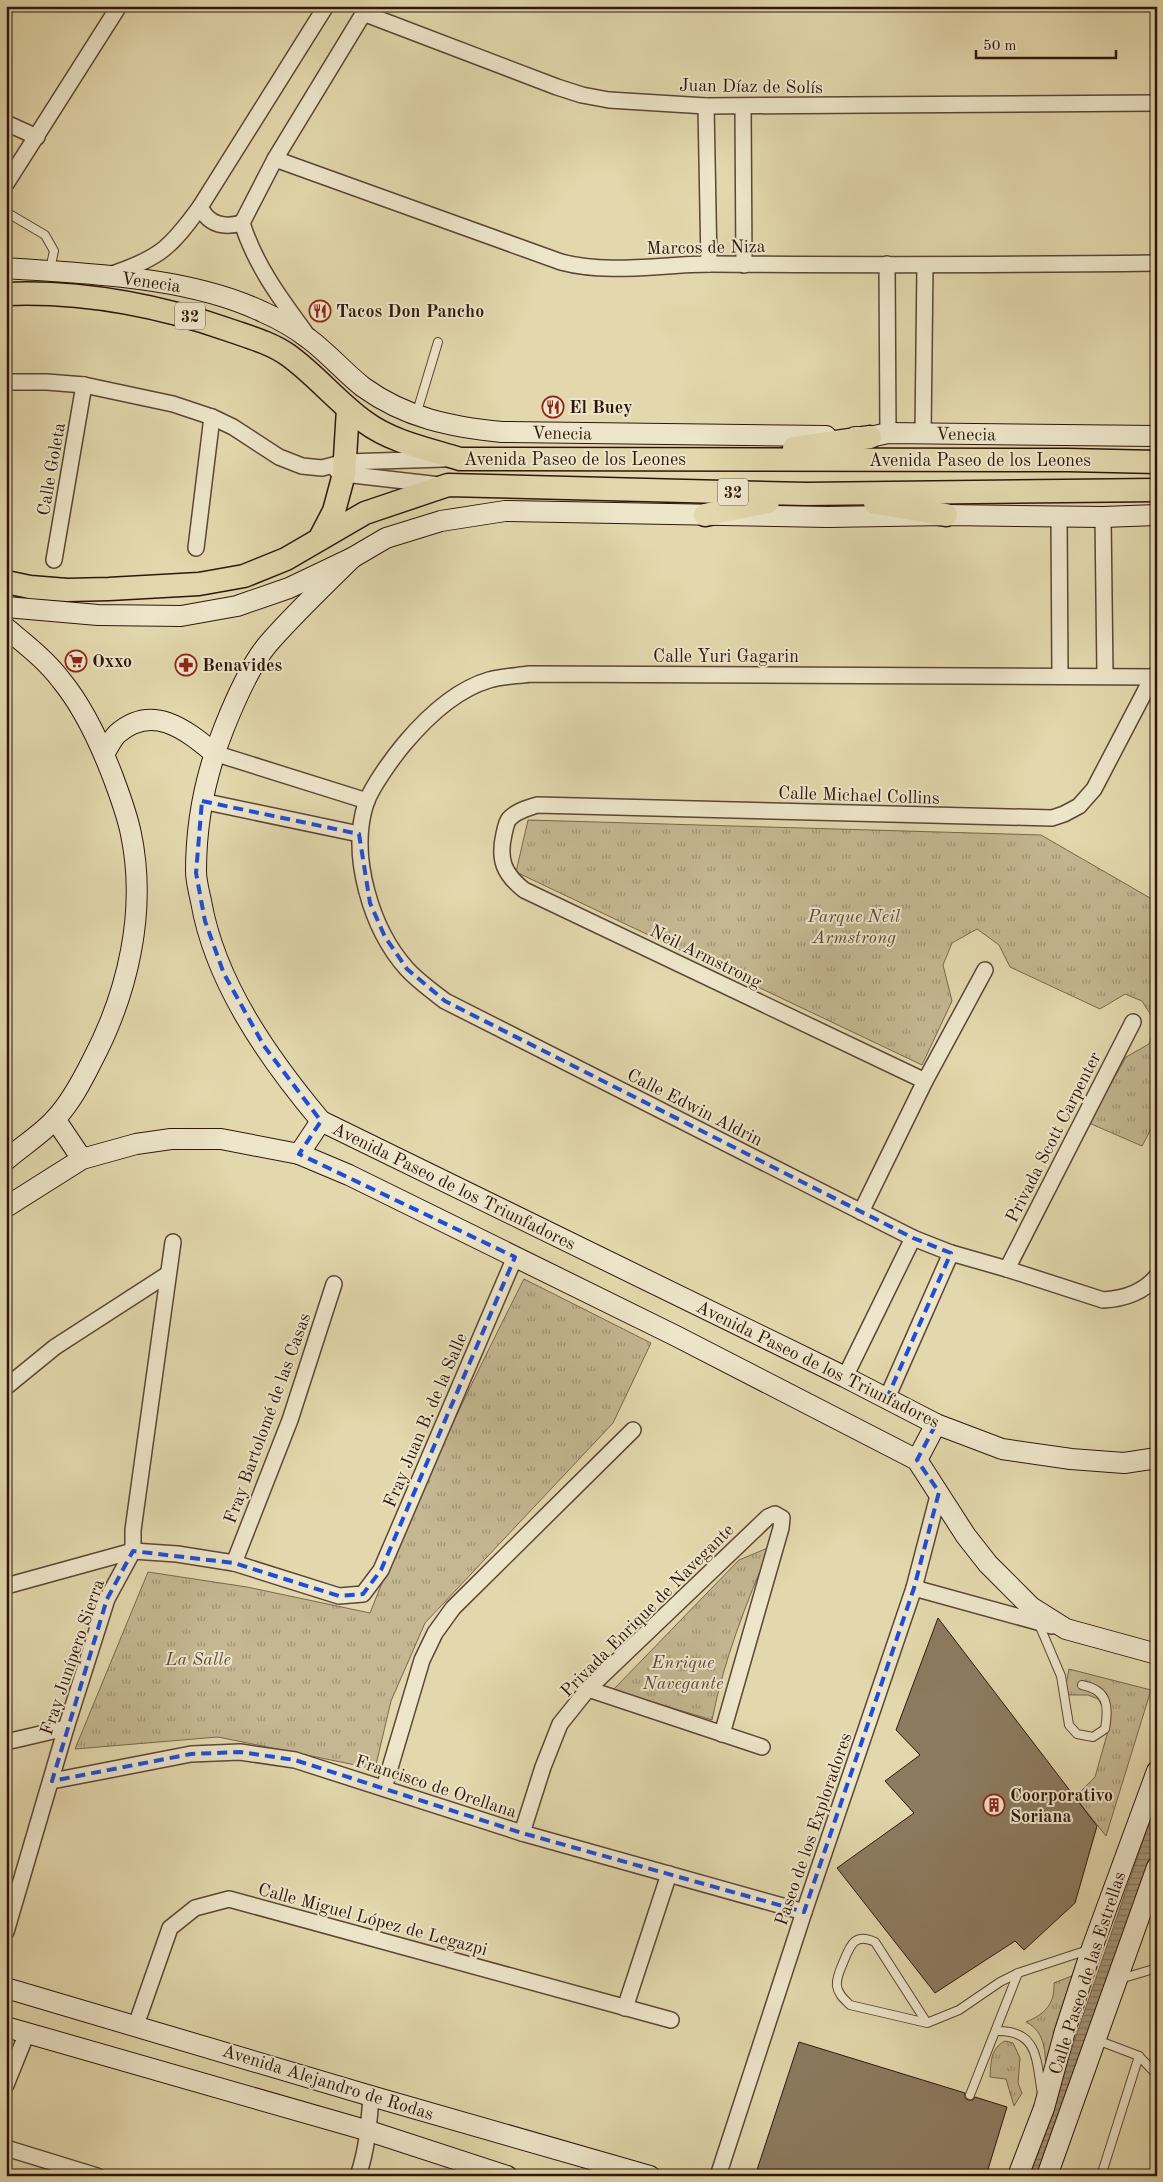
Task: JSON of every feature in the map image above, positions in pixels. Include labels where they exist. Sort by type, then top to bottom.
[{"type":"main road","name":"Avenida Paseo de los Leones","points":[[6,294],[82,296],[154,307],[186,315],[266,344],[287,354],[348,409],[383,433],[460,459],[1068,460],[1157,462]]},
{"type":"main road","points":[[320,538],[334,511],[348,409]]},
{"type":"main road","points":[[718,460],[879,435]]},
{"type":"main road","name":"Avenida Paseo de los Leones","points":[[6,582],[30,587],[67,590],[199,584],[244,576],[286,559],[365,513],[448,485],[813,494],[1157,490]]},
{"type":"main road","points":[[706,515],[813,494],[946,515]]},
{"type":"street","points":[[6,184],[119,6]]},
{"type":"street","points":[[106,276],[134,267],[160,254],[181,233],[200,207],[326,6]]},
{"type":"street","points":[[310,339],[268,280],[250,248],[242,223],[275,159],[366,10]]},
{"type":"street","name":"Juan Díaz de Solís","points":[[366,10],[499,66],[582,95],[609,100],[743,107],[1154,103]]},
{"type":"street","points":[[706,106],[709,264]]},
{"type":"street","points":[[743,107],[744,265]]},
{"type":"street","points":[[6,123],[37,137]]},
{"type":"street","name":"Marcos de Niza","points":[[275,159],[579,267],[621,268],[709,264],[888,264],[925,266],[1157,263]]},
{"type":"street","points":[[200,207],[204,216],[216,224],[229,226],[242,223]]},
{"type":"street","points":[[879,435],[888,264]]},
{"type":"street","points":[[923,433],[925,266]]},
{"type":"street","name":"Venecia","points":[[6,267],[157,281],[216,295],[261,311],[286,323],[310,339],[362,386],[384,401],[416,415],[457,427],[502,432],[879,435],[923,433],[1157,436]]},
{"type":"street","points":[[6,382],[84,385],[173,404],[212,417],[234,427],[268,451],[290,463],[314,468],[339,468],[460,459]]},
{"type":"street","name":"Calle Goleta","points":[[54,560],[84,385]]},
{"type":"street","points":[[196,548],[212,417]]},
{"type":"street","points":[[339,468],[448,485]]},
{"type":"street","points":[[6,607],[98,615],[181,616],[237,606],[289,588],[352,558],[386,538],[441,521],[505,511],[828,518],[946,515],[1102,517],[1157,515]]},
{"type":"street","points":[[1059,516],[1060,675]]},
{"type":"street","points":[[1102,517],[1105,675]]},
{"type":"street","name":"Avenida Paseo de los Triunfadores","points":[[352,558],[267,645],[238,695],[214,752],[205,783],[196,873],[204,921],[224,974],[264,1046],[289,1082],[321,1121],[845,1377],[936,1424],[1002,1448],[1071,1459],[1124,1464],[1157,1458]]},
{"type":"street","points":[[6,628],[40,658],[61,680],[82,711],[104,754],[123,805],[131,835],[137,899],[126,977],[106,1035],[79,1085],[55,1119],[6,1160]]},
{"type":"street","name":"Calle Yuri Gagarin","points":[[363,817],[367,801],[396,754],[427,717],[454,697],[488,680],[530,674],[1155,676]]},
{"type":"street","name":"Calle Michael Collins","points":[[503,839],[508,820],[520,811],[537,805],[1052,818],[1079,806],[1094,789],[1155,676]]},
{"type":"street","points":[[104,754],[116,735],[130,726],[145,720],[168,722],[189,732],[214,752],[367,801]]},
{"type":"street","points":[[202,801],[359,834]]},
{"type":"street","name":"Calle Edwin Aldrin","points":[[363,817],[359,834],[362,867],[370,904],[385,937],[407,969],[444,1001],[913,1238],[951,1253],[1008,1269],[1103,1300],[1132,1295],[1143,1289],[1157,1276]]},
{"type":"street","name":"Neil Armstrong","points":[[503,839],[502,855],[504,868],[511,880],[524,890],[925,1082]]},
{"type":"street","points":[[861,1212],[925,1082],[985,970]]},
{"type":"street","name":"Privada Scott Carpenter","points":[[1008,1269],[1133,1022]]},
{"type":"street","points":[[55,1119],[82,1159]]},
{"type":"street","points":[[299,1154],[321,1121]]},
{"type":"street","name":"Avenida Paseo de los Triunfadores","points":[[6,1207],[82,1159],[136,1144],[172,1138],[221,1139],[299,1154],[349,1175],[676,1336],[917,1460],[966,1536],[988,1564],[1031,1608],[1066,1629],[1157,1654]]},
{"type":"street","points":[[845,1377],[913,1238]]},
{"type":"street","name":"Fray Junípero Sierra","points":[[6,1932],[52,1781],[66,1728],[108,1599],[133,1551],[133,1530],[140,1492],[173,1242]]},
{"type":"street","points":[[886,1398],[951,1253]]},
{"type":"street","name":"Fray Juan B. de la Salle","points":[[234,1563],[339,1596],[363,1594],[381,1570],[515,1257]]},
{"type":"street","points":[[6,1387],[55,1347],[168,1274]]},
{"type":"street","name":"Fray Bartolomé de las Casas","points":[[234,1563],[290,1420],[334,1284]]},
{"type":"street","points":[[917,1460],[936,1424]]},
{"type":"street","points":[[384,1788],[422,1660],[435,1633],[453,1608],[633,1430]]},
{"type":"street","name":"Paseo de los Exploradores","points":[[718,2176],[804,1912],[914,1588],[939,1492]]},
{"type":"street","name":"Privada Enrique de Navegante","points":[[522,1833],[543,1767],[560,1724],[588,1689],[768,1517],[775,1514],[782,1518],[781,1528],[722,1734]]},
{"type":"street","points":[[6,1586],[133,1551],[177,1554],[234,1563]]},
{"type":"street","points":[[914,1588],[1066,1629]]},
{"type":"street","points":[[588,1689],[762,1747]]},
{"type":"street","points":[[6,1742],[66,1728]]},
{"type":"street","name":"Francisco de Orellana","points":[[52,1781],[191,1754],[240,1752],[295,1760],[522,1833],[804,1912]]},
{"type":"street","name":"Calle Paseo de las Estrellas","points":[[1018,2176],[1044,2108],[1065,2031],[1092,1948],[1157,1772]]},
{"type":"street","name":"Calle Paseo de las Estrellas","points":[[1047,2176],[1116,1980],[1148,1900],[1157,1867]]},
{"type":"street","points":[[625,2008],[669,1874]]},
{"type":"street","name":"Calle Miguel López de Legazpi","points":[[136,2025],[170,1928],[195,1908],[229,1899],[671,2020]]},
{"type":"street","name":"Avenida Alejandro de Rodas","points":[[6,1988],[650,2176]]},
{"type":"street","name":"Avenida Alejandro de Rodas","points":[[6,2027],[369,2131],[496,2174]]},
{"type":"street","points":[[6,2085],[27,2033]]},
{"type":"street","points":[[358,2176],[364,2160],[369,2131],[371,2096]]},
{"type":"street","points":[[6,2148],[97,2176]]},
{"type":"lane","points":[[6,212],[46,235],[54,251],[49,271]]},
{"type":"lane","points":[[416,415],[438,342]]},
{"type":"lane","points":[[1038,1622],[1061,1676],[1069,1725],[1078,1734],[1093,1736],[1105,1729],[1108,1710],[1104,1698],[1094,1688],[1082,1685]]},
{"type":"lane","points":[[927,2023],[875,1942],[867,1938],[858,1939],[850,1946],[838,1976],[837,1987],[850,2005],[927,2023],[959,2010],[1018,1972],[1092,1948]]},
{"type":"lane","points":[[1116,1980],[1157,1968]]},
{"type":"lane","points":[[970,2095],[1018,1972]]},
{"type":"lane","points":[[996,2031],[1013,2031],[1021,2034],[1033,2046],[1044,2108]]},
{"type":"lane","points":[[1095,2040],[1139,2056],[1157,2075]]},
{"type":"lane","points":[[1101,2176],[1139,2056]]},
{"type":"highlighted area","points":[[202,801],[359,834],[370,903],[385,937],[407,969],[445,1001],[913,1238],[951,1253],[887,1398],[936,1424],[917,1460],[939,1492],[914,1588],[804,1912],[522,1833],[295,1760],[240,1752],[191,1754],[52,1781],[107,1599],[133,1551],[234,1563],[339,1596],[363,1594],[381,1570],[515,1257],[299,1154],[321,1121],[264,1046],[224,974],[205,921],[196,873]]},
{"type":"green space","name":"Parque Neil Armstrong","points":[[528,820],[1041,835],[1157,902],[1157,1118],[1142,1146],[1089,1123],[1126,1057],[1149,1044],[1156,1023],[1142,1001],[1125,994],[1100,1009],[1010,967],[999,945],[977,929],[952,943],[943,965],[952,1001],[922,1065],[516,872]]},
{"type":"green space","name":"La Salle","points":[[524,1279],[651,1343],[613,1423],[425,1623],[391,1701],[375,1769],[218,1737],[75,1749],[148,1572],[247,1587],[370,1613],[424,1486]]},
{"type":"green space","name":"Enrique Navegante","points":[[770,1547],[729,1653],[712,1720],[613,1690],[739,1560]]},
{"type":"green space","points":[[1069,1669],[1151,1690],[1106,1836],[1075,1797],[1095,1777],[1108,1731],[1104,1709],[1098,1699],[1088,1695],[1064,1695]]},
{"type":"green space","points":[[1079,1973],[1046,2072],[1045,2050],[1041,2037],[1033,2026],[1026,2022],[1039,2015],[1048,2007],[1053,1997],[1054,1983]]},
{"type":"green space","points":[[1005,2041],[1013,2043],[1020,2058],[1018,2083],[1022,2093],[1014,2106],[1006,2079],[990,2077],[991,2061],[994,2052]]},
{"type":"shaded area","points":[[1157,1800],[1157,1847],[1041,2176],[1028,2176]]},
{"type":"building","name":"Coorporativo Soriana","points":[[938,1618],[1097,1826],[1075,1903],[1024,1950],[1015,1941],[935,1993],[837,1868],[914,1813],[885,1781],[920,1755],[896,1730]]},
{"type":"building","points":[[799,2042],[965,2093],[965,2098],[968,2100],[973,2100],[975,2097],[1007,2107],[986,2176],[755,2176]]},
{"type":"place","name":"Tacos Don Pancho","points":[[320,311]]},
{"type":"place","name":"El Buey","points":[[553,407]]},
{"type":"place","name":"Oxxo","points":[[76,661]]},
{"type":"place","name":"Benavides","points":[[186,665]]},
{"type":"place","name":"Coorporativo Soriana","points":[[994,1805]]}]
